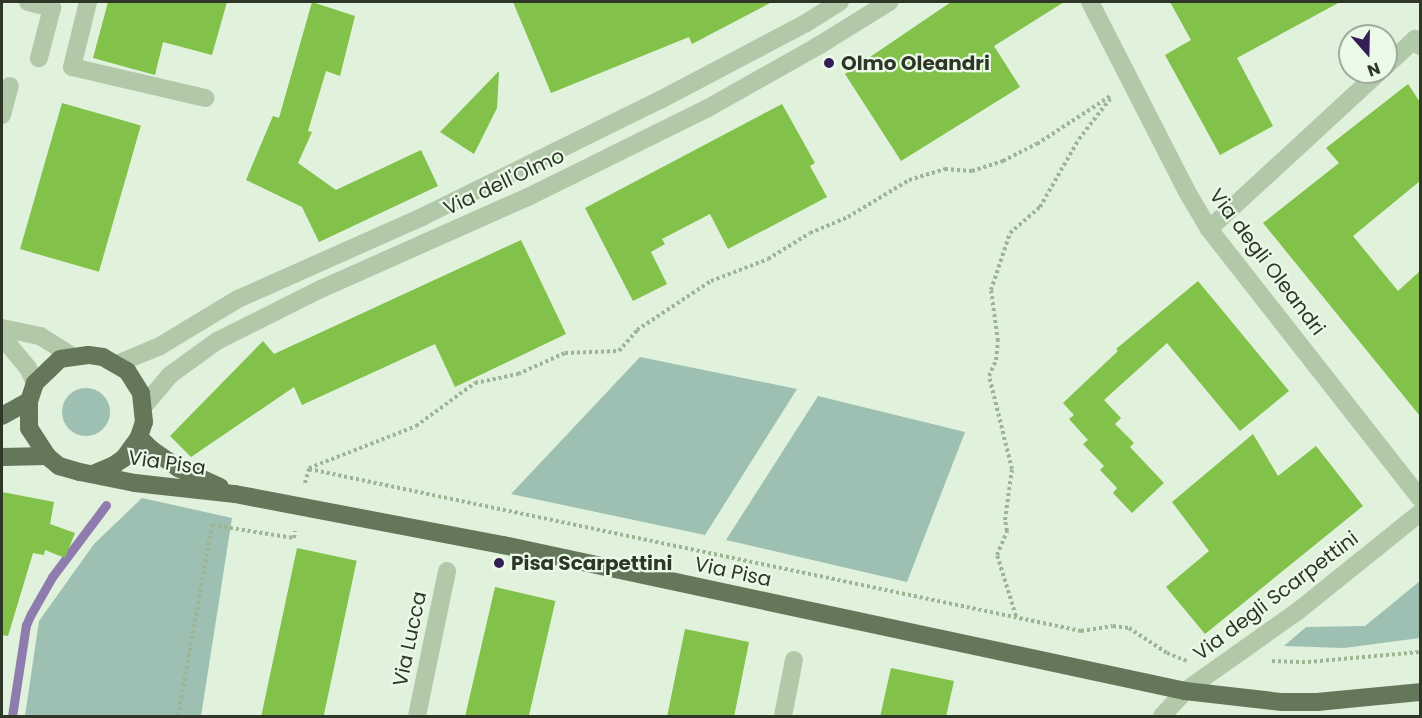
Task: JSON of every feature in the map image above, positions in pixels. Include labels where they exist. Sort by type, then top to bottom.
[{"type":"main road","points":[[72,356],[103,357],[117,364],[127,371],[135,382],[144,406],[144,422],[140,437],[124,458],[93,474],[59,466],[47,456],[29,428],[28,401],[35,383],[60,359],[72,356]]},
{"type":"main road","points":[[2,416],[28,401]]},
{"type":"main road","name":"Via Pisa","points":[[140,437],[151,449],[178,468],[235,494]]},
{"type":"main road","points":[[2,457],[47,456]]},
{"type":"main road","name":"Via Pisa","points":[[93,474],[135,483],[235,494],[503,545],[1185,692],[1282,702],[1317,702],[1420,692]]},
{"type":"street","points":[[28,2],[52,8],[39,58]]},
{"type":"street","points":[[87,2],[72,67],[205,98]]},
{"type":"street","name":"Via dell'Olmo","points":[[117,364],[160,346],[238,299],[424,216],[662,99],[806,23],[840,2]]},
{"type":"street","name":"Via dell'Olmo","points":[[144,406],[170,375],[217,341],[321,289],[528,197],[708,108],[890,2]]},
{"type":"street","name":"Via degli Oleandri","points":[[1090,2],[1185,190],[1209,229],[1420,498]]},
{"type":"street","points":[[1398,55],[1415,39],[1420,46]]},
{"type":"street","points":[[1209,229],[1366,84]]},
{"type":"street","points":[[2,115],[10,86]]},
{"type":"street","points":[[2,328],[40,336],[72,356]]},
{"type":"street","points":[[2,337],[28,368],[35,383]]},
{"type":"street","name":"Via degli Scarpettini","points":[[1162,717],[1185,692],[1232,659],[1420,513]]},
{"type":"street","name":"Via Lucca","points":[[417,717],[447,571]]},
{"type":"street","points":[[783,717],[794,660]]},
{"type":"path","points":[[309,468],[416,426],[475,383],[518,375],[565,353],[618,351],[637,330],[711,281],[768,259],[810,233],[848,217],[909,180],[945,169],[972,171],[1003,161],[1036,144],[1114,93],[1079,139],[1040,207],[1010,233],[991,290],[998,341],[996,360],[989,376],[1012,469],[1005,520],[1007,531],[997,555],[1016,617]]},
{"type":"path","points":[[178,717],[212,525],[294,538],[309,468]]},
{"type":"path","points":[[309,468],[1081,631],[1113,626],[1129,628],[1167,653],[1192,663],[1232,659],[1308,662],[1420,652]]},
{"type":"green space","points":[[640,357],[797,389],[705,535],[511,494]]},
{"type":"green space","points":[[86,388],[103,395],[110,412],[103,429],[86,436],[69,429],[62,412],[69,395]]},
{"type":"green space","points":[[818,396],[965,432],[907,582],[726,540]]},
{"type":"green space","points":[[142,498],[232,518],[201,716],[25,716],[39,621],[94,544]]},
{"type":"green space","points":[[1420,581],[1420,638],[1344,648],[1284,646],[1306,627],[1365,626]]},
{"type":"building","points":[[108,2],[227,2],[212,55],[163,42],[155,75],[93,58]]},
{"type":"building","points":[[312,2],[355,16],[340,76],[326,71],[308,131],[312,132],[298,163],[336,190],[421,150],[438,186],[319,242],[302,207],[246,180],[273,116],[279,118]]},
{"type":"building","points":[[513,2],[772,2],[692,44],[689,37],[551,93]]},
{"type":"building","points":[[951,2],[1064,2],[994,46],[1020,87],[901,161],[845,74]]},
{"type":"building","points":[[1170,2],[1340,2],[1237,58],[1273,126],[1220,155],[1165,55],[1191,40]]},
{"type":"building","points":[[499,71],[497,108],[474,154],[440,132]]},
{"type":"building","points":[[1408,84],[1420,102],[1420,181],[1353,236],[1398,291],[1420,271],[1420,416],[1263,223],[1339,163],[1326,148]]},
{"type":"building","points":[[62,103],[141,126],[99,272],[20,249]]},
{"type":"building","points":[[782,104],[815,163],[810,166],[827,197],[728,249],[710,214],[662,239],[665,244],[651,252],[667,284],[633,301],[585,208]]},
{"type":"building","points":[[521,240],[566,334],[455,387],[435,344],[302,405],[294,387],[191,457],[170,436],[263,341],[274,354]]},
{"type":"building","points":[[1198,281],[1289,391],[1240,431],[1167,343],[1104,400],[1121,418],[1115,424],[1134,443],[1130,447],[1164,483],[1132,513],[1113,493],[1117,488],[1100,470],[1104,466],[1083,444],[1088,440],[1069,419],[1074,415],[1063,403],[1118,351],[1116,349]]},
{"type":"building","points":[[1253,434],[1278,476],[1316,446],[1363,506],[1205,634],[1166,587],[1209,551],[1172,502]]},
{"type":"building","points":[[2,492],[54,502],[50,524],[75,533],[65,558],[45,550],[44,555],[33,553],[8,636],[2,635]]},
{"type":"building","points":[[297,548],[357,561],[324,716],[261,716]]},
{"type":"building","points":[[495,587],[555,601],[529,716],[465,716]]},
{"type":"building","points":[[685,629],[749,642],[734,717],[667,717]]},
{"type":"building","points":[[891,668],[954,681],[946,717],[880,717]]},
{"type":"waterway","points":[[12,716],[26,625],[52,577],[106,505]]},
{"type":"place","name":"Olmo Oleandri","points":[[829,63]]},
{"type":"place","name":"Pisa Scarpettini","points":[[499,563]]}]
